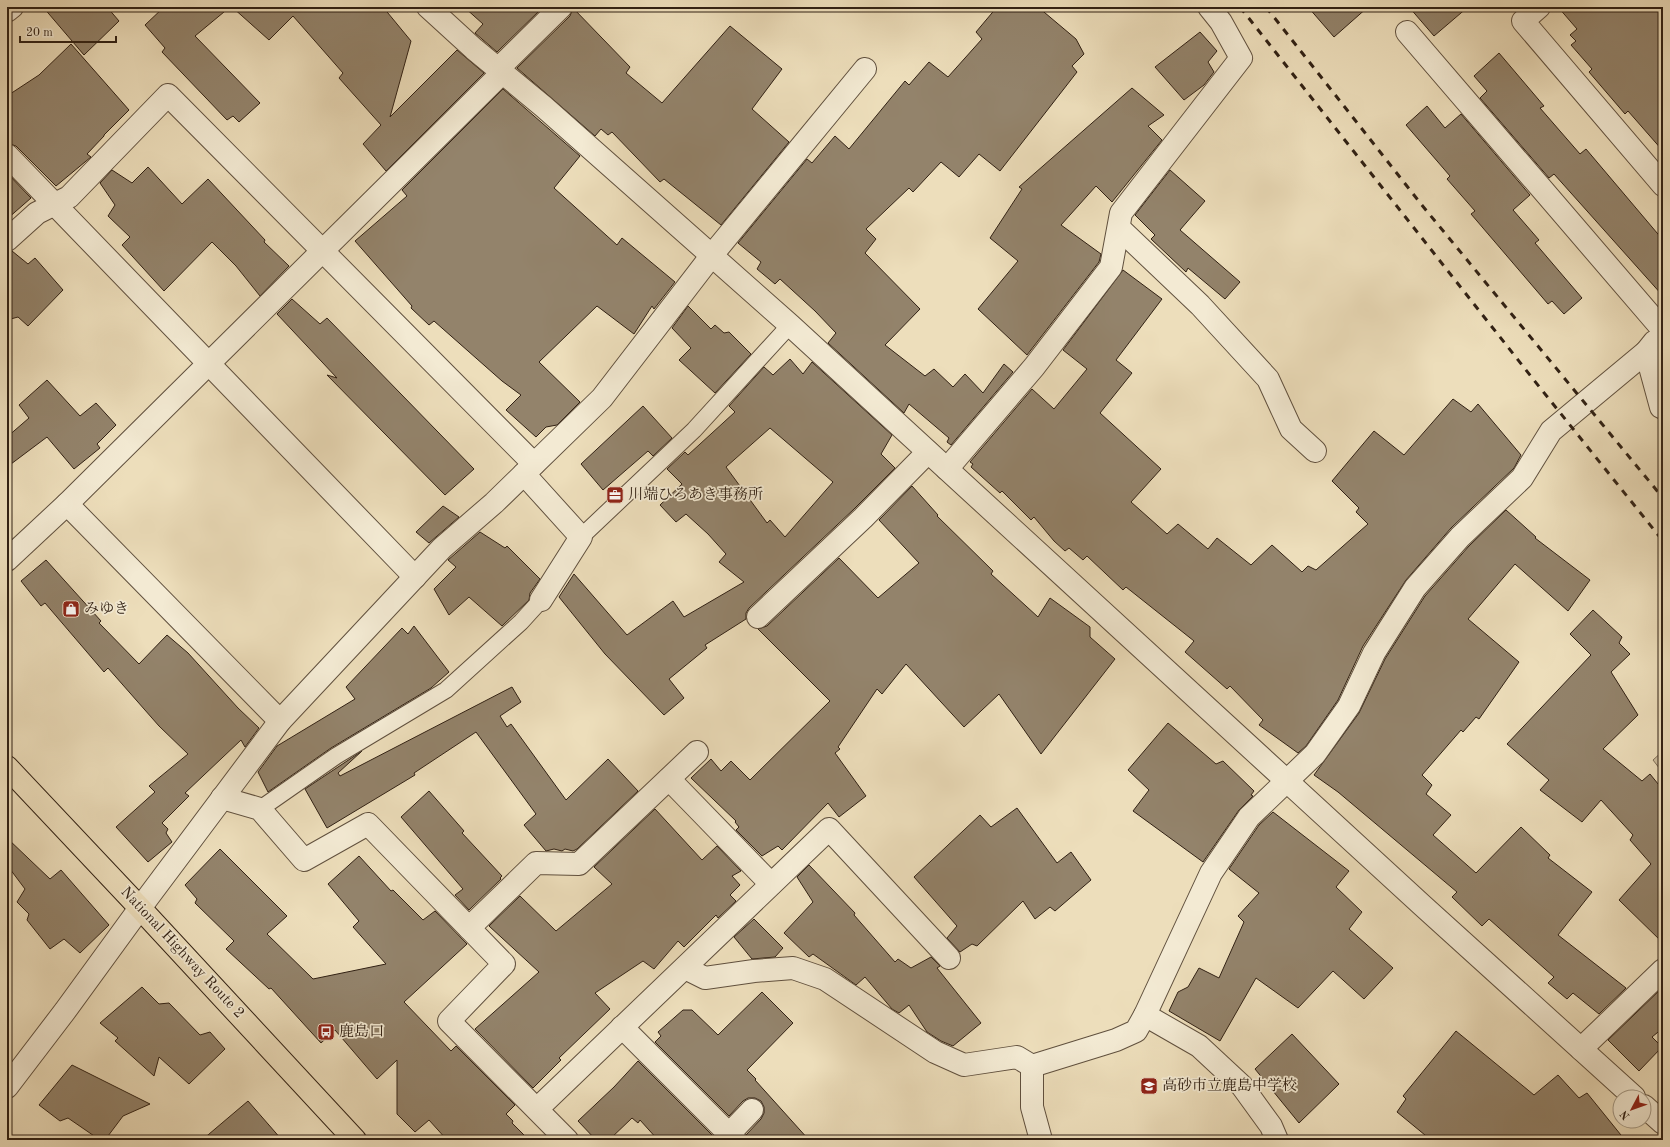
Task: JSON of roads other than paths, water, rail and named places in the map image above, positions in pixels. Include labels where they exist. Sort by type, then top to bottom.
[{"type":"highway","name":"National Highway Route 2","points":[[7,767],[355,1140]]},
{"type":"street","points":[[7,11],[12,7]]},
{"type":"street","points":[[428,7],[790,325],[1625,1089]]},
{"type":"street","points":[[7,560],[67,504],[323,251],[561,7]]},
{"type":"street","points":[[947,469],[1034,367],[1111,267],[1121,214],[1241,58],[1221,22],[1209,7]]},
{"type":"street","points":[[1539,7],[1523,21],[1663,186]]},
{"type":"street","points":[[685,968],[705,978],[754,970],[793,968],[825,979],[935,1052],[964,1064],[1017,1057],[1032,1066],[1116,1040],[1136,1031],[1145,1015],[1211,873],[1249,817],[1288,782],[1315,754],[1349,706],[1374,653],[1415,588],[1460,537],[1522,478],[1551,431],[1646,352],[1663,332],[1407,32]]},
{"type":"street","points":[[7,1087],[280,721],[442,548],[494,503],[602,398],[712,255],[865,69]]},
{"type":"street","points":[[7,240],[37,213],[69,197],[168,95],[323,251],[529,469],[581,537],[541,600]]},
{"type":"street","points":[[7,155],[415,577]]},
{"type":"street","points":[[1119,228],[1200,305],[1268,379],[1291,429],[1315,451]]},
{"type":"street","points":[[1646,352],[1661,407],[1663,408]]},
{"type":"street","points":[[758,617],[864,518],[928,452]]},
{"type":"street","points":[[67,504],[280,721]]},
{"type":"street","points":[[469,928],[536,863],[579,864],[697,752]]},
{"type":"street","points":[[669,779],[771,884]]},
{"type":"street","points":[[222,798],[260,809],[304,860],[368,824],[504,964],[449,1021],[567,1140]]},
{"type":"street","points":[[537,1109],[829,829],[949,958]]},
{"type":"street","points":[[1581,1049],[1663,970]]},
{"type":"street","points":[[1145,1015],[1199,1046],[1242,1086],[1271,1126],[1278,1140]]},
{"type":"street","points":[[622,1027],[732,1137],[752,1110]]},
{"type":"street","points":[[1032,1066],[1032,1107],[1041,1140]]},
{"type":"street","points":[[1652,1113],[1663,1123]]},
{"type":"lane","points":[[581,537],[694,430],[790,325]]},
{"type":"lane","points":[[260,809],[336,756],[446,690],[521,622],[541,600]]},
{"type":"railway","points":[[1240,7],[1533,379],[1663,541]]},
{"type":"railway","points":[[1266,7],[1421,204],[1663,498]]},
{"type":"place","name":"川端ひろあき事務所","points":[[615,495]]},
{"type":"place","name":"みゆき","points":[[71,609]]},
{"type":"place","name":"鹿島口","points":[[326,1032]]},
{"type":"place","name":"高砂市立鹿島中学校","points":[[1149,1086]]}]
